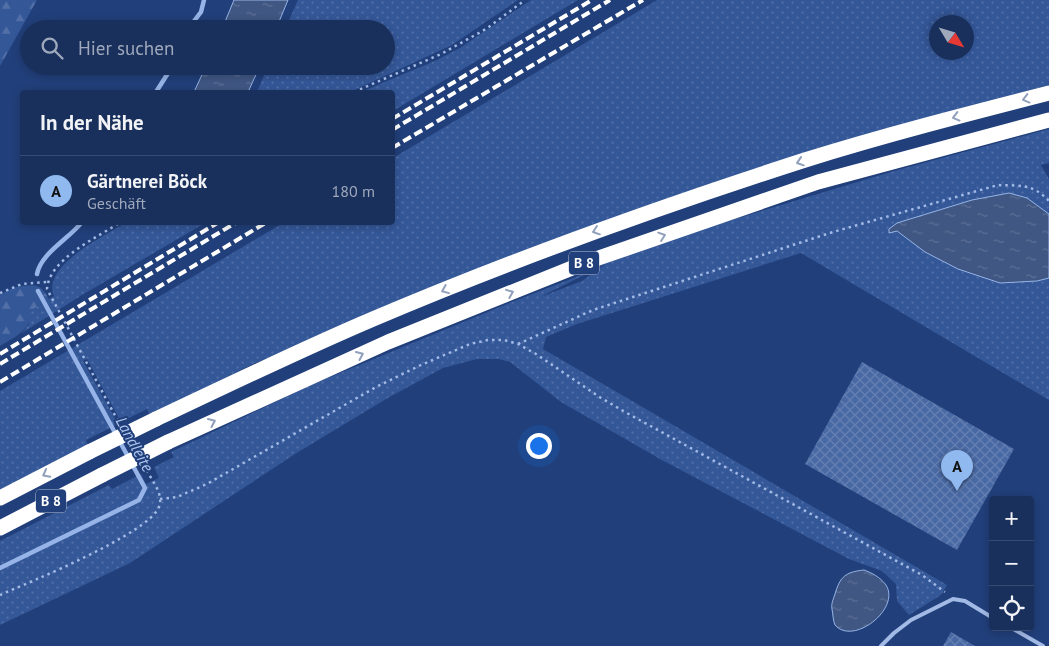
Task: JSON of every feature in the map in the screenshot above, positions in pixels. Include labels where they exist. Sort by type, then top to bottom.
[{"type":"highway","name":"B 8","points":[[0,498],[156,419],[373,319],[578,237],[688,198],[806,160],[1049,93]]},
{"type":"highway","name":"B 8","points":[[0,528],[102,474],[168,442],[388,342],[588,262],[818,182],[1049,120]]},
{"type":"lane","points":[[881,646],[894,632],[911,620],[953,599],[965,602],[989,616]]},
{"type":"lane","points":[[1017,631],[1043,646]]},
{"type":"path","points":[[395,74],[441,54],[486,29],[525,0]]},
{"type":"path","points":[[359,90],[393,75]]},
{"type":"path","points":[[518,344],[593,310],[833,232],[998,185],[1026,186],[1040,192],[1049,201]]},
{"type":"path","points":[[116,225],[69,255],[59,264],[47,282],[47,289],[121,426]]},
{"type":"path","points":[[0,293],[12,287],[47,282]]},
{"type":"path","points":[[160,499],[177,497],[206,484],[376,387],[421,365],[470,344],[488,340],[504,340],[518,344],[536,354],[625,412],[922,575],[953,599]]},
{"type":"path","points":[[0,595],[116,542],[153,516],[158,508],[160,499],[144,467]]},
{"type":"green space","points":[[0,0],[37,0],[26,20],[20,20],[20,30],[0,66]]},
{"type":"green space","points":[[298,0],[518,0],[452,45],[395,71],[395,20],[289,20]]},
{"type":"green space","points":[[531,0],[578,0],[395,110],[395,90],[366,90],[437,60],[460,48]]},
{"type":"green space","points":[[657,0],[1049,0],[1049,85],[857,139],[302,343],[251,365],[150,415],[147,409],[121,422],[87,359],[83,361],[118,424],[86,440],[88,445],[0,492],[0,391],[280,225],[395,225],[395,157]]},
{"type":"green space","points":[[264,75],[387,75],[354,90],[258,90]]},
{"type":"green space","points":[[1049,129],[1049,163],[1041,165],[1049,179],[1049,400],[801,253],[577,324],[546,337],[543,349],[947,585],[941,595],[909,615],[897,601],[896,584],[882,571],[849,559],[660,459],[561,402],[510,362],[499,359],[477,359],[443,368],[386,399],[295,454],[130,563],[0,625],[0,541],[109,485],[112,489],[141,474],[146,484],[159,478],[154,467],[174,457],[171,452],[311,385],[611,261],[718,224],[894,171]],"holes":[[[606,264],[582,281],[543,296]]]},
{"type":"green space","points":[[122,225],[202,225],[82,295],[22,333],[29,324],[26,313],[54,296],[52,285],[57,274],[65,263],[90,244]]},
{"type":"green space","points":[[22,286],[41,288],[49,299],[27,313],[31,317],[26,327],[0,346],[0,295],[13,288]]},
{"type":"water","points":[[234,0],[288,0],[280,20],[226,20]]},
{"type":"water","points":[[202,75],[256,75],[249,90],[195,90]]},
{"type":"water","points":[[1009,193],[1027,198],[1049,214],[1049,278],[1037,281],[1000,283],[958,269],[925,252],[897,231],[889,233],[889,229],[897,223],[972,200]]},
{"type":"water","points":[[864,570],[876,576],[886,585],[889,594],[887,604],[873,622],[863,628],[853,631],[843,630],[835,625],[833,617],[832,604],[837,588],[844,576],[852,572]]},
{"type":"building","points":[[862,362],[1014,449],[957,550],[805,464]]},
{"type":"building","points":[[951,632],[975,646],[943,646]]},
{"type":"waterway","points":[[195,20],[201,12],[204,0]]},
{"type":"waterway","points":[[157,90],[167,75]]},
{"type":"waterway","points":[[37,274],[44,259],[80,225]]},
{"type":"waterway","name":"Landleite","points":[[0,568],[139,500],[145,488],[38,291]]},
{"type":"railway","points":[[395,117],[592,0]]},
{"type":"railway","points":[[395,128],[610,0]]},
{"type":"railway","points":[[395,146],[643,0]]},
{"type":"railway","points":[[0,354],[214,225]]},
{"type":"railway","points":[[0,364],[232,225]]},
{"type":"railway","points":[[0,382],[262,225]]},
{"type":"place","name":"Gärtnerei Böck","points":[[957,491]]}]
